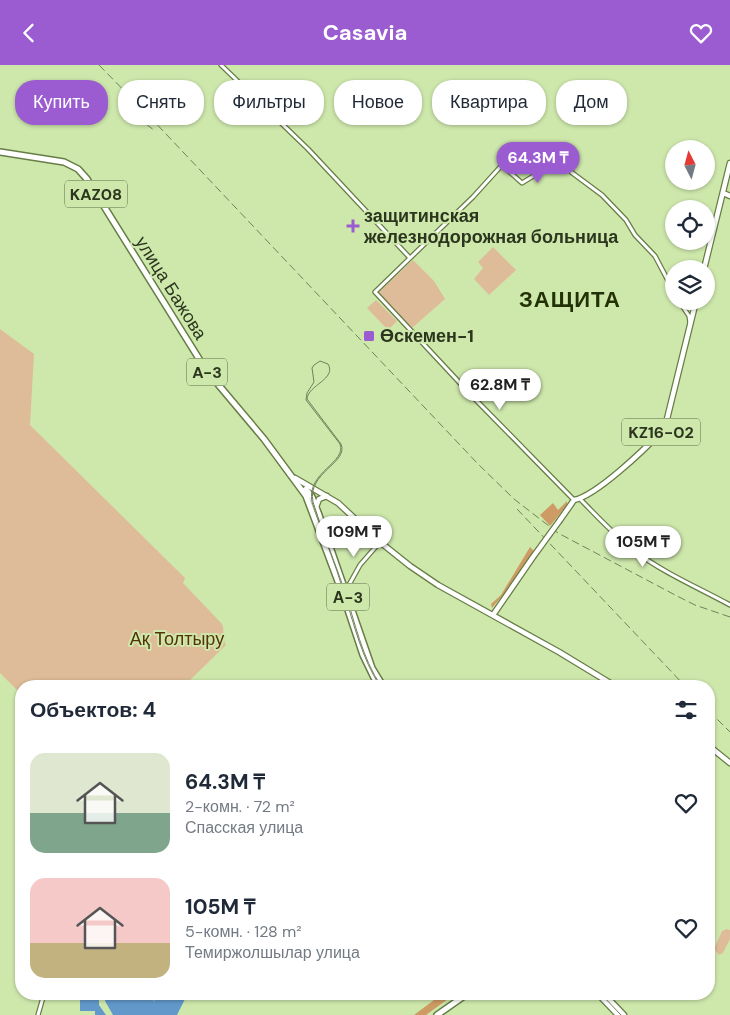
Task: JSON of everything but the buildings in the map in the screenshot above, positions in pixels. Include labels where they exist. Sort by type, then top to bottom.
[{"type":"highway","name":"улица Бажова","points":[[0,152],[64,162],[78,169],[87,179],[206,370],[294,478]]},
{"type":"highway","points":[[294,478],[312,497],[316,507]]},
{"type":"highway","points":[[294,478],[310,505],[344,590],[363,655],[375,680]]},
{"type":"highway","name":"А-3","points":[[316,507],[372,668],[379,680]]},
{"type":"highway","points":[[437,1015],[458,1000]]},
{"type":"main road","points":[[706,260],[730,163]]},
{"type":"main road","points":[[723,193],[730,196]]},
{"type":"main road","name":"KZ16-02","points":[[493,615],[533,557],[577,499],[611,477],[662,432],[665,427],[694,310]]},
{"type":"main road","name":"улица Бажова","points":[[294,478],[341,505],[380,542],[438,585],[605,680]]},
{"type":"main road","points":[[316,507],[319,499],[327,496]]},
{"type":"main road","points":[[715,751],[730,763]]},
{"type":"main road","points":[[604,1000],[618,1015]]},
{"type":"main road","points":[[610,1000],[624,1015]]},
{"type":"street","points":[[221,65],[308,149],[410,258]]},
{"type":"street","points":[[665,275],[655,256],[635,235],[626,220],[602,195],[571,172],[564,160],[556,161],[522,183],[502,165],[473,197],[375,292],[472,396],[617,537],[651,562],[730,605]]},
{"type":"street","points":[[684,310],[690,324]]},
{"type":"street","points":[[686,310],[694,310]]},
{"type":"street","points":[[344,590],[360,565],[380,542]]},
{"type":"street","points":[[38,1015],[42,1000]]},
{"type":"green space","points":[[493,247],[516,270],[489,295],[474,279],[483,268],[478,262]]},
{"type":"green space","points":[[413,260],[434,281],[445,299],[412,328],[378,293]]},
{"type":"green space","points":[[376,300],[397,321],[388,330],[367,308]]},
{"type":"green space","name":"Ақ Толтыру","points":[[0,329],[34,354],[30,425],[185,578],[183,583],[222,624],[226,645],[190,680],[15,680],[15,688],[0,673]]},
{"type":"green space","points":[[730,930],[730,939],[723,953],[719,955],[715,950],[715,947],[722,931]]},
{"type":"shaded area","points":[[567,501],[567,505],[550,526],[540,515],[553,503],[558,510]]},
{"type":"shaded area","points":[[530,547],[534,551],[508,589],[492,608],[491,604],[501,595]]},
{"type":"shaded area","points":[[434,1000],[447,1000],[426,1015],[414,1015]]},
{"type":"water","points":[[80,1000],[99,1000],[99,1005],[106,1015],[95,1015],[95,1011],[80,1011]]},
{"type":"water","points":[[153,1000],[155,1002],[154,1000],[184,1000],[177,1015],[113,1015],[105,1001]]},
{"type":"tram line","points":[[320,361],[328,364],[329,374],[312,390],[307,399],[341,444],[342,451],[334,463],[321,475],[313,492],[313,502],[319,522],[312,502],[312,492],[315,483],[320,475],[333,463],[341,451],[340,444],[306,400],[307,393],[314,382],[312,368],[320,361]]},
{"type":"tram line","points":[[319,522],[337,570]]},
{"type":"tram line","points":[[319,522],[337,570]]},
{"type":"tram line","points":[[337,570],[363,653],[376,680]]},
{"type":"tram line","points":[[337,570],[364,652],[377,680]]},
{"type":"tram line","points":[[607,1000],[621,1015]]},
{"type":"railway","points":[[99,65],[478,464],[514,499],[558,533],[695,605],[730,617]]},
{"type":"railway","points":[[147,125],[155,131]]},
{"type":"railway","points":[[517,509],[679,680]]},
{"type":"railway","points":[[715,717],[730,732]]},
{"type":"place","name":"защитинская железнодорожная больница","points":[[353,226]]},
{"type":"place","name":"Өскемен-1","points":[[369,336]]},
{"type":"district","name":"ЗАЩИТА","points":[[570,299]]}]
